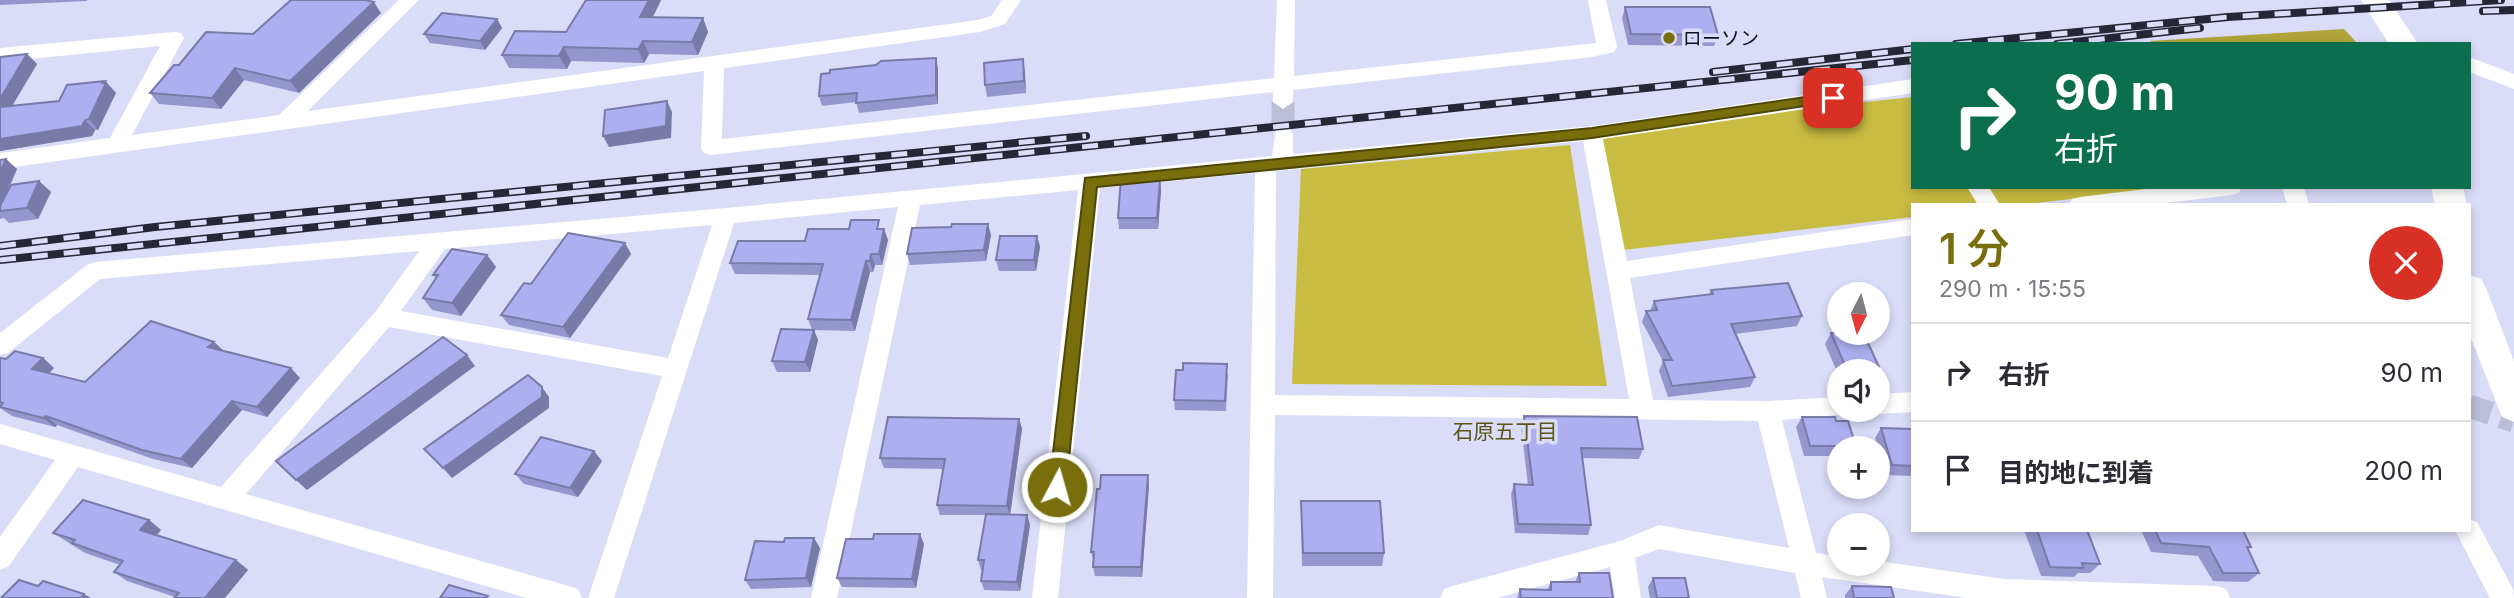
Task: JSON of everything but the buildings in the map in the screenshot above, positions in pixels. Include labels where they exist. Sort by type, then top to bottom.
[{"type":"main road","points":[[2375,0],[2401,39]]},
{"type":"main road","points":[[2471,293],[2514,407]]},
{"type":"street","points":[[284,123],[410,0]]},
{"type":"street","points":[[0,161],[980,26],[998,20],[1012,0]]},
{"type":"street","points":[[1283,93],[1286,0]]},
{"type":"street","points":[[714,61],[710,148],[1283,93],[1607,47],[1597,0]]},
{"type":"street","points":[[0,55],[174,38],[117,145]]},
{"type":"street","points":[[2471,65],[2514,82]]},
{"type":"street","points":[[0,346],[95,271],[726,216],[1592,133],[1911,86]]},
{"type":"street","points":[[1592,133],[1643,410]]},
{"type":"street","points":[[1260,598],[1261,405],[1274,164],[1283,134]]},
{"type":"street","points":[[1045,598],[1090,182]]},
{"type":"street","points":[[2097,203],[2214,189]]},
{"type":"street","points":[[824,598],[911,197]]},
{"type":"street","points":[[601,598],[726,216]]},
{"type":"street","points":[[1618,271],[1911,227]]},
{"type":"street","points":[[226,499],[384,317],[438,242]]},
{"type":"street","points":[[384,317],[677,369]]},
{"type":"street","points":[[1890,403],[1911,402]]},
{"type":"street","points":[[1261,405],[1768,411],[1827,408]]},
{"type":"street","points":[[1768,411],[1814,598]]},
{"type":"street","points":[[0,434],[569,598]]},
{"type":"street","points":[[0,558],[72,456]]},
{"type":"street","points":[[2469,532],[2504,598]]},
{"type":"street","points":[[1455,598],[1621,552],[1659,537],[1805,563],[2004,591],[2217,598]]},
{"type":"street","points":[[1621,552],[1628,598]]},
{"type":"shaded area","points":[[2344,29],[2356,42],[2151,42]]},
{"type":"shaded area","points":[[1911,97],[1911,189],[2156,189],[2036,203],[1911,203],[1911,217],[1623,250],[1597,130]]},
{"type":"shaded area","points":[[1570,145],[1607,386],[1292,384],[1301,169]]},
{"type":"tunnel","points":[[1283,102],[1283,134]]},
{"type":"tunnel","points":[[2471,407],[2514,421]]},
{"type":"railway","points":[[1976,42],[2228,17],[2501,0]]},
{"type":"railway","points":[[2483,11],[2514,10]]},
{"type":"railway","points":[[2075,42],[2200,28]]},
{"type":"railway","points":[[1713,72],[1911,49]]},
{"type":"railway","points":[[0,260],[1911,60]]},
{"type":"railway","points":[[0,246],[155,227],[1086,136]]},
{"type":"place","name":"ローソン","points":[[1669,38]]},
{"type":"district","name":"石原五丁目","points":[[1505,432]]},
{"type":"route","points":[[1057,487],[1090,182],[1592,133],[1833,98]]}]
